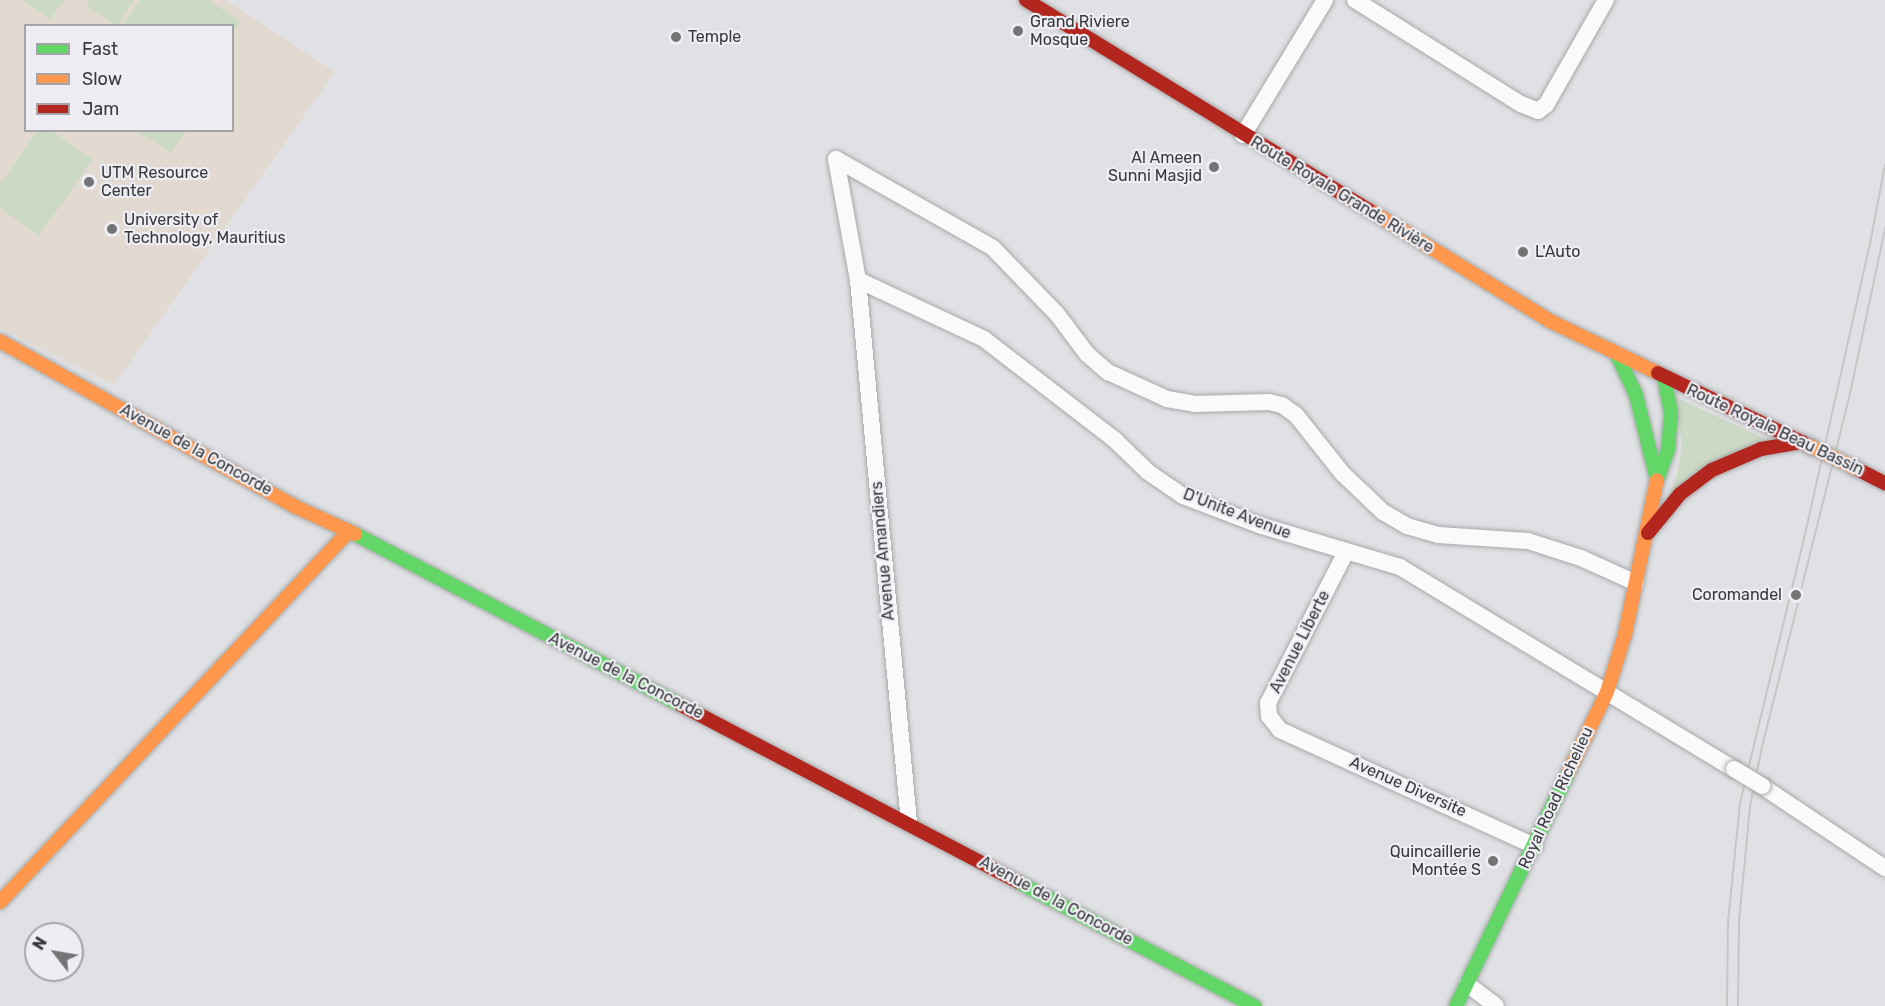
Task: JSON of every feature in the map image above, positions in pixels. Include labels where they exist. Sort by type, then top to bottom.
[{"type":"main road","name":"Route Royale Grande Rivière","points":[[1026,0],[1551,322],[1664,378]]},
{"type":"main road","name":"Avenue de la Concorde","points":[[0,341],[296,507],[349,531],[1254,1006]]},
{"type":"main road","points":[[1617,355],[1631,381],[1645,425],[1657,480]]},
{"type":"main road","points":[[1645,425],[1647,401],[1664,378]]},
{"type":"main road","name":"Royal Road Richelieu","points":[[1456,1006],[1535,846],[1607,692],[1625,634],[1657,480],[1671,435],[1671,413],[1664,378]]},
{"type":"main road","name":"Route Royale Beau Bassin","points":[[1664,378],[1885,483]]},
{"type":"main road","points":[[1646,536],[1680,494],[1712,470],[1761,449],[1806,444]]},
{"type":"main road","points":[[0,902],[349,531]]},
{"type":"street","points":[[1243,135],[1325,0]]},
{"type":"street","points":[[1355,0],[1521,104],[1538,111],[1546,105],[1606,0]]},
{"type":"street","name":"Avenue Amandiers","points":[[909,823],[858,280],[836,159],[993,248],[1057,314],[1087,354],[1108,372],[1167,399],[1194,404],[1269,402],[1282,405],[1296,415],[1343,474],[1383,512],[1407,526],[1438,535],[1528,541],[1581,558],[1636,583]]},
{"type":"street","name":"D'Unite Avenue","points":[[858,280],[984,339],[1114,439],[1148,472],[1183,496],[1258,525],[1400,567],[1762,786],[1885,868]]},
{"type":"street","name":"Avenue Liberte","points":[[1280,730],[1269,716],[1268,703],[1346,552]]},
{"type":"street","name":"Avenue Diversite","points":[[1280,730],[1535,846]]},
{"type":"street","points":[[1467,984],[1496,1006]]},
{"type":"shaded area","name":"University of Technology, Mauritius","points":[[0,0],[225,0],[335,72],[114,385],[0,328]]},
{"type":"green space","points":[[22,0],[64,0],[50,20]]},
{"type":"green space","points":[[90,0],[134,0],[118,24],[114,24],[86,7]]},
{"type":"green space","points":[[139,0],[208,0],[240,21],[234,31],[234,24],[124,24]]},
{"type":"green space","points":[[36,132],[53,132],[93,159],[39,236],[0,208],[0,184]]},
{"type":"green space","points":[[138,132],[185,132],[171,153]]},
{"type":"green space","points":[[1675,397],[1764,438],[1670,494],[1678,471],[1682,443]]},
{"type":"tram line","points":[[1727,1006],[1728,922],[1740,803],[1806,530],[1870,244],[1885,165]]},
{"type":"tram line","points":[[1738,1006],[1739,921],[1750,806],[1762,747],[1851,389],[1885,229]]},
{"type":"traffic: fast","points":[[1617,355],[1636,395],[1657,480]]},
{"type":"traffic: fast","points":[[1657,480],[1668,449],[1671,413],[1664,378]]},
{"type":"traffic: fast","points":[[355,534],[681,705]]},
{"type":"traffic: fast","points":[[1456,1006],[1568,773]]},
{"type":"traffic: fast","points":[[1018,882],[1254,1006]]},
{"type":"traffic: slow","points":[[1369,210],[1552,322],[1658,373]]},
{"type":"traffic: slow","points":[[0,341],[296,507],[355,534]]},
{"type":"traffic: slow","points":[[1810,446],[1855,468]]},
{"type":"traffic: slow","points":[[1568,773],[1607,692],[1625,634],[1657,480]]},
{"type":"traffic: slow","points":[[0,902],[349,531]]},
{"type":"traffic: jam","points":[[1026,0],[1369,210]]},
{"type":"traffic: jam","points":[[1658,373],[1810,446]]},
{"type":"traffic: jam","points":[[1648,533],[1680,494],[1712,470],[1761,449],[1802,442]]},
{"type":"traffic: jam","points":[[1855,468],[1885,483]]},
{"type":"traffic: jam","points":[[681,705],[1018,882]]},
{"type":"place","name":"Grand Riviere Mosque","points":[[1018,31]]},
{"type":"place","name":"Temple","points":[[676,37]]},
{"type":"place","name":"Al Ameen Sunni Masjid","points":[[1214,167]]},
{"type":"place","name":"UTM Resource Center","points":[[89,182]]},
{"type":"place","name":"University of Technology, Mauritius","points":[[112,229]]},
{"type":"place","name":"L'Auto","points":[[1523,252]]},
{"type":"place","name":"Coromandel","points":[[1796,595]]},
{"type":"place","name":"Quincaillerie Montée S","points":[[1493,861]]}]
